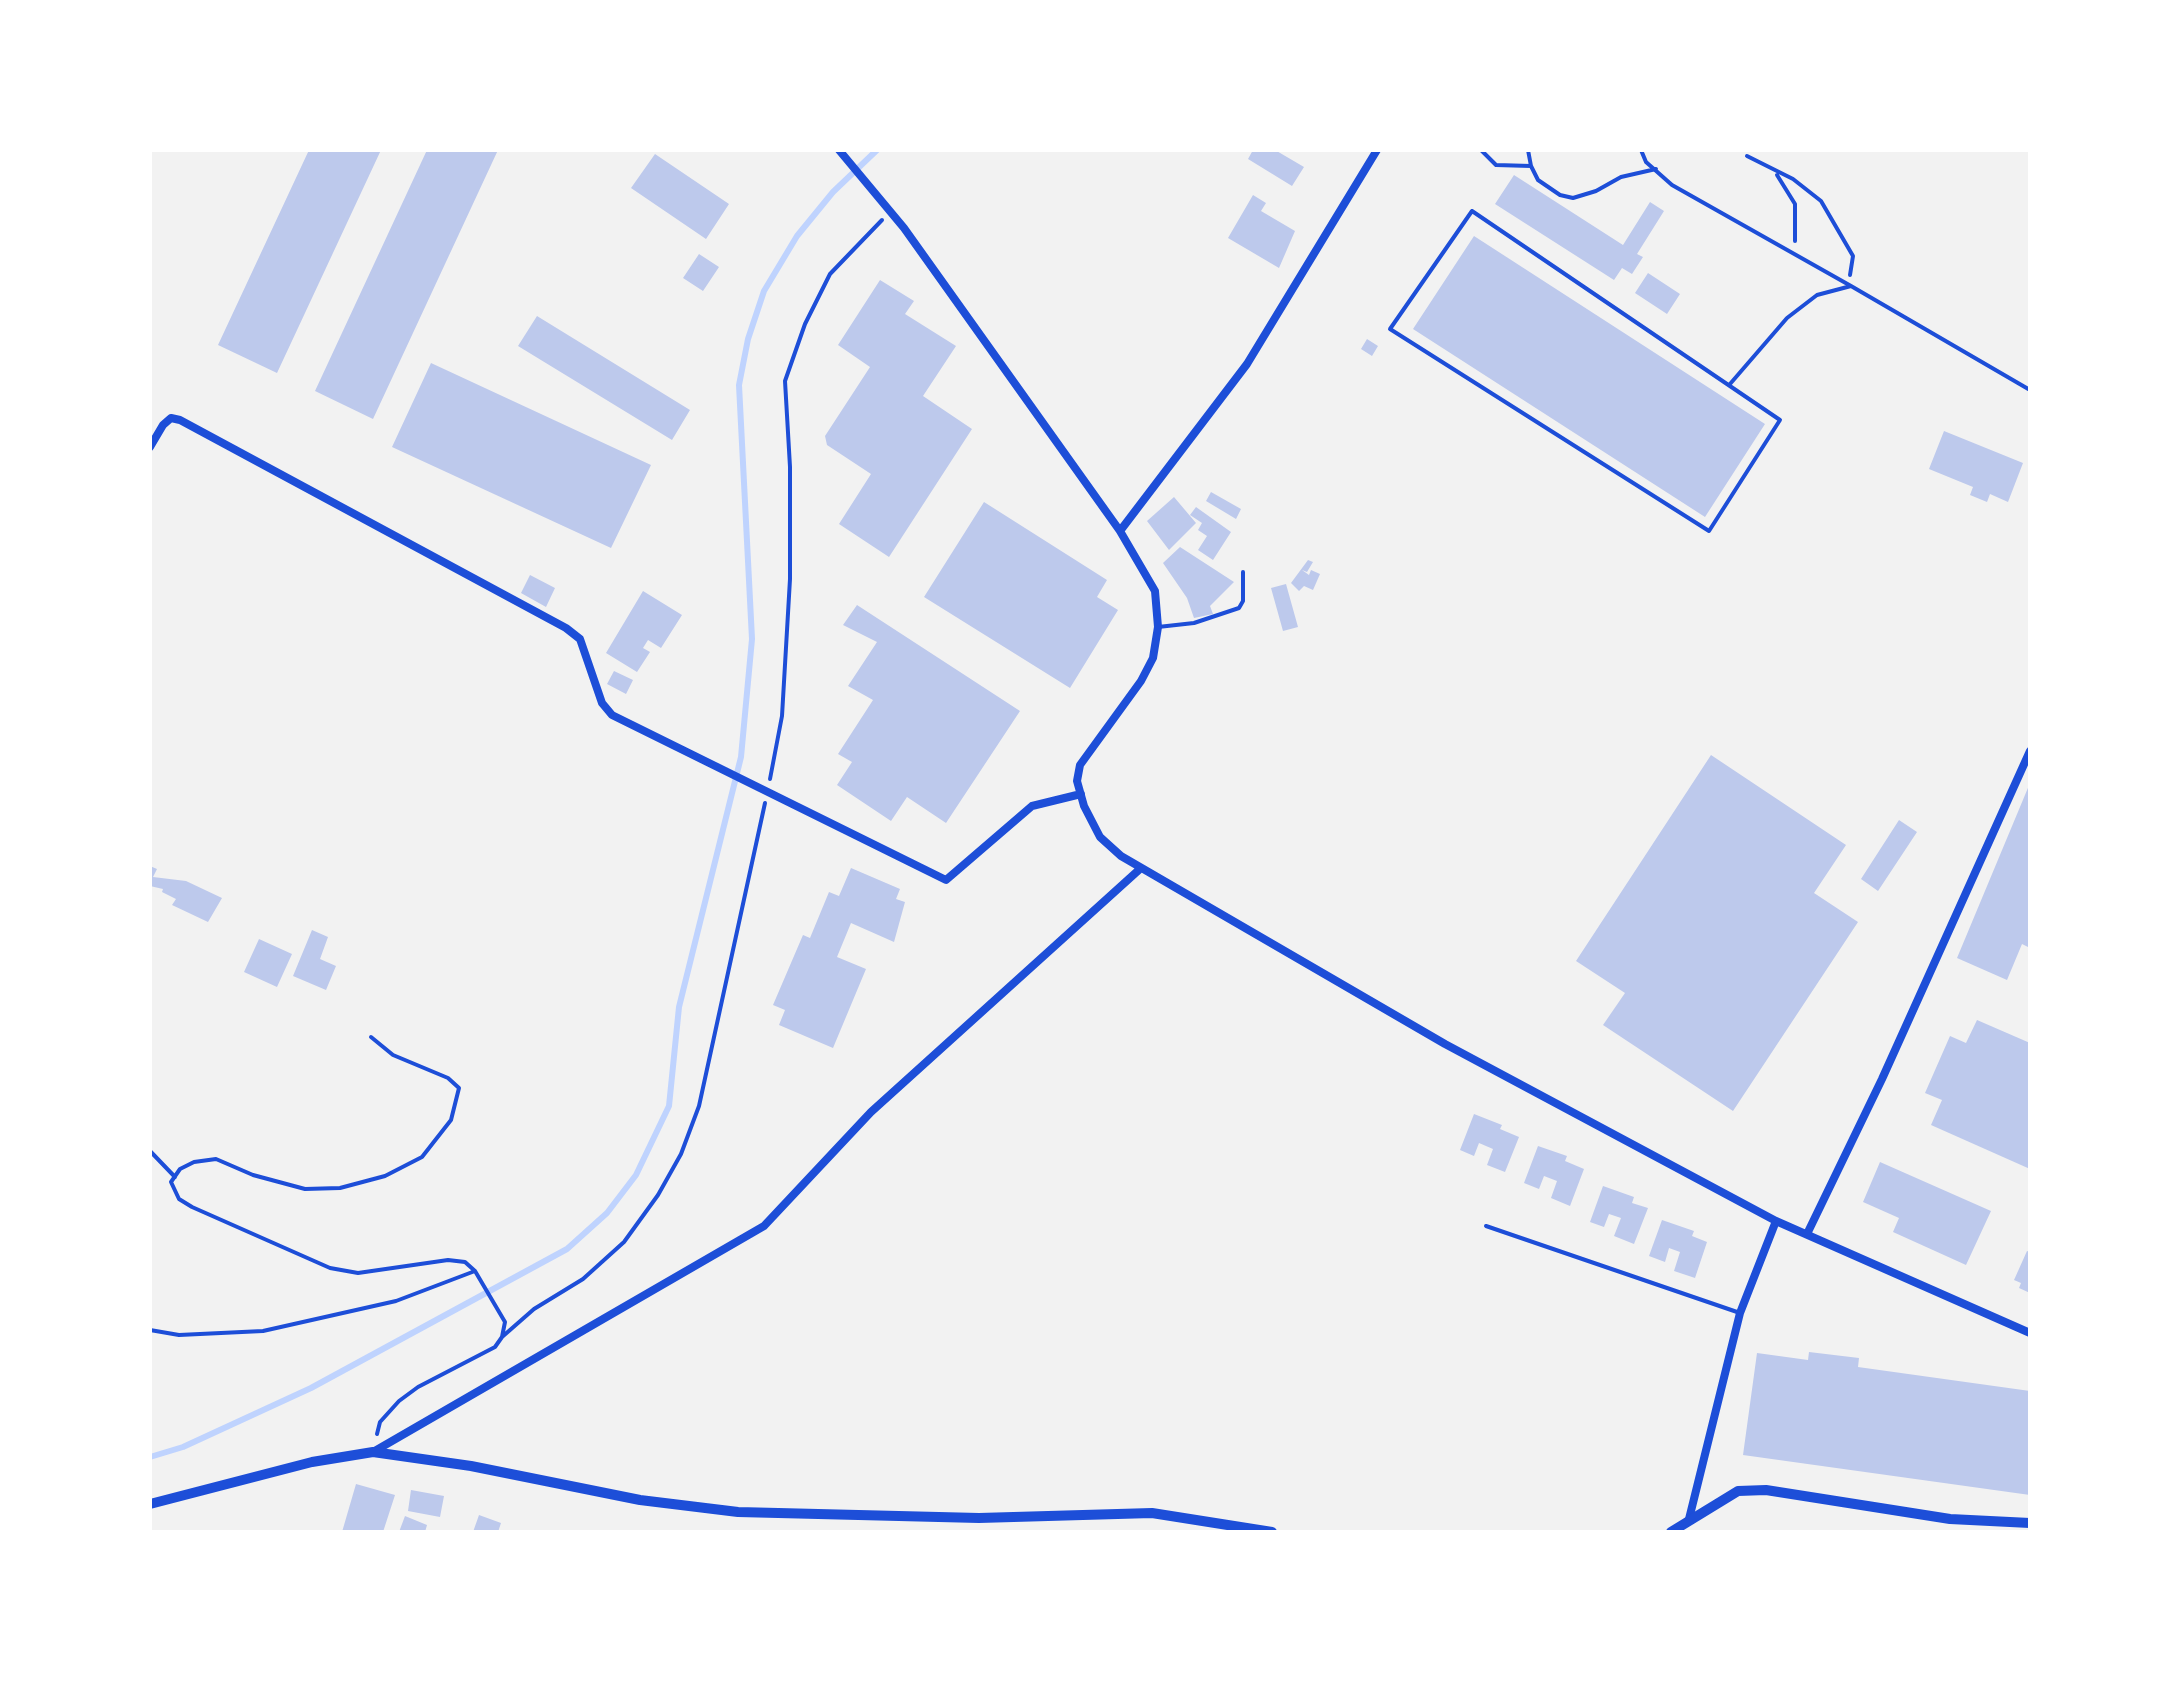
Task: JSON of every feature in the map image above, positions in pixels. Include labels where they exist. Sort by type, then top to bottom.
[{"type":"street","points":[[839,150],[891,211],[1120,531],[1155,591],[1158,627],[1153,658],[1141,681],[1080,765],[1077,781],[1100,837],[1141,868],[1445,1044],[1776,1221],[2030,1333]]},
{"type":"street","points":[[1120,531],[1247,364],[1377,150]]},
{"type":"street","points":[[150,447],[163,425],[171,418],[180,420],[566,628],[580,639],[602,703],[612,715],[946,880],[1032,806],[1081,794]]},
{"type":"street","points":[[1807,1234],[1882,1079],[2030,751]]},
{"type":"street","points":[[373,1452],[764,1226],[871,1112],[1141,868]]},
{"type":"street","points":[[1689,1519],[1740,1313],[1776,1221]]},
{"type":"street","points":[[150,1504],[312,1462],[373,1452],[471,1466],[640,1500],[738,1512],[979,1518],[1152,1513],[1272,1532]]},
{"type":"street","points":[[1671,1532],[1738,1491],[1766,1490],[1950,1519],[2030,1523]]},
{"type":"lane","points":[[1481,150],[1496,165],[1531,166]]},
{"type":"lane","points":[[1528,150],[1531,166],[1543,184],[1560,195],[1573,198],[1596,191],[1621,177],[1656,169]]},
{"type":"lane","points":[[1641,150],[1646,162],[1672,185],[2030,390]]},
{"type":"lane","points":[[1472,211],[1730,384],[1780,420],[1709,531],[1390,329],[1472,211]]},
{"type":"lane","points":[[1730,384],[1787,318],[1817,295],[1849,286]]},
{"type":"lane","points":[[1158,627],[1194,623],[1239,608],[1243,601],[1243,572]]},
{"type":"lane","points":[[1486,1226],[1740,1313]]},
{"type":"path","points":[[1747,156],[1793,179],[1821,201],[1853,256],[1849,286]]},
{"type":"path","points":[[1776,173],[1795,204],[1793,254]]},
{"type":"path","points":[[373,1452],[380,1422],[399,1401],[418,1387],[495,1347],[534,1309],[583,1279],[624,1242],[658,1195],[681,1154],[699,1106],[782,716],[790,579],[790,467],[785,381],[805,324],[830,274],[891,211]]},
{"type":"path","points":[[371,1037],[393,1055],[448,1078],[459,1088],[451,1120],[422,1157],[385,1176],[340,1188],[305,1189],[253,1175],[216,1159],[194,1162],[180,1169],[171,1182],[179,1199],[192,1207],[330,1268],[358,1273],[448,1260],[465,1262],[475,1271],[505,1322],[502,1337]]},
{"type":"path","points":[[150,1151],[175,1177]]},
{"type":"path","points":[[150,1330],[179,1335],[219,1335],[290,1326],[396,1301],[475,1271]]},
{"type":"building","points":[[309,150],[381,150],[277,373],[218,345]]},
{"type":"building","points":[[427,150],[498,150],[373,419],[315,391]]},
{"type":"building","points":[[1253,150],[1275,150],[1304,167],[1292,186],[1248,159]]},
{"type":"building","points":[[655,154],[729,204],[706,239],[631,188]]},
{"type":"building","points":[[1514,175],[1623,245],[1650,202],[1664,211],[1637,254],[1643,257],[1632,274],[1622,268],[1614,280],[1495,204]]},
{"type":"building","points":[[1253,195],[1266,203],[1261,211],[1295,231],[1279,268],[1228,238]]},
{"type":"building","points":[[1474,236],[1765,424],[1705,517],[1413,329]]},
{"type":"building","points":[[699,254],[719,267],[703,291],[683,278]]},
{"type":"building","points":[[1648,273],[1680,294],[1667,314],[1635,293]]},
{"type":"building","points":[[880,280],[914,301],[905,314],[956,346],[923,396],[972,429],[889,557],[839,524],[871,474],[827,445],[825,436],[870,367],[838,345]]},
{"type":"building","points":[[537,316],[690,410],[672,440],[518,346]]},
{"type":"building","points":[[1367,339],[1378,346],[1372,356],[1361,349]]},
{"type":"building","points":[[431,363],[651,465],[611,548],[392,447]]},
{"type":"building","points":[[1944,431],[2023,463],[2008,502],[1990,494],[1987,502],[1970,495],[1973,487],[1929,469]]},
{"type":"building","points":[[1211,492],[1241,509],[1236,519],[1206,501]]},
{"type":"building","points":[[1174,497],[1196,523],[1169,550],[1147,521]]},
{"type":"building","points":[[984,502],[1107,580],[1097,597],[1118,610],[1070,688],[924,597]]},
{"type":"building","points":[[1196,507],[1231,532],[1213,560],[1198,550],[1207,536],[1198,530],[1202,523],[1190,515]]},
{"type":"building","points":[[1180,547],[1234,582],[1210,606],[1213,614],[1194,618],[1187,598],[1163,563]]},
{"type":"building","points":[[1308,560],[1313,562],[1307,572],[1302,570],[1309,575],[1311,570],[1320,574],[1313,590],[1304,586],[1299,591],[1291,583]]},
{"type":"building","points":[[530,575],[555,588],[546,607],[521,593]]},
{"type":"building","points":[[1286,584],[1298,627],[1283,631],[1271,588]]},
{"type":"building","points":[[643,591],[682,615],[661,648],[648,640],[643,648],[650,652],[637,672],[606,653]]},
{"type":"building","points":[[857,605],[1020,711],[946,823],[907,797],[891,821],[837,785],[852,762],[838,754],[873,700],[848,686],[877,642],[843,625]]},
{"type":"building","points":[[614,671],[633,680],[626,694],[607,684]]},
{"type":"building","points":[[1711,755],[1846,845],[1814,893],[1858,922],[1733,1111],[1603,1025],[1625,993],[1576,961]]},
{"type":"building","points":[[2030,783],[2030,948],[2022,944],[2007,980],[1957,958]]},
{"type":"building","points":[[1899,820],[1917,832],[1878,891],[1861,879]]},
{"type":"building","points":[[150,866],[157,869],[153,877],[186,881],[222,898],[208,922],[172,905],[176,899],[162,892],[163,889],[150,886]]},
{"type":"building","points":[[851,868],[900,889],[896,899],[905,902],[894,942],[851,923],[837,957],[866,969],[833,1048],[779,1025],[785,1010],[773,1005],[803,935],[810,938],[829,892],[839,896]]},
{"type":"building","points":[[312,930],[328,937],[320,959],[336,966],[326,990],[293,976]]},
{"type":"building","points":[[259,939],[292,954],[277,987],[244,972]]},
{"type":"building","points":[[1977,1020],[2030,1043],[2030,1169],[1931,1125],[1942,1100],[1925,1093],[1950,1036],[1966,1043]]},
{"type":"building","points":[[1474,1114],[1502,1125],[1500,1129],[1519,1137],[1505,1172],[1487,1165],[1493,1149],[1479,1143],[1474,1156],[1460,1150]]},
{"type":"building","points":[[1538,1146],[1567,1156],[1565,1161],[1584,1169],[1570,1206],[1551,1198],[1557,1181],[1544,1176],[1539,1189],[1524,1183]]},
{"type":"building","points":[[1880,1162],[1991,1211],[1966,1265],[1893,1232],[1899,1218],[1863,1202]]},
{"type":"building","points":[[1603,1186],[1634,1197],[1632,1203],[1648,1208],[1634,1244],[1614,1236],[1621,1218],[1609,1214],[1604,1227],[1590,1222]]},
{"type":"building","points":[[1662,1220],[1694,1231],[1692,1236],[1707,1242],[1695,1278],[1674,1271],[1680,1252],[1669,1248],[1665,1262],[1649,1256]]},
{"type":"building","points":[[2027,1251],[2030,1252],[2030,1293],[2019,1288],[2021,1283],[2014,1280]]},
{"type":"building","points":[[1809,1352],[1859,1358],[1858,1367],[2030,1391],[2030,1495],[1743,1455],[1757,1353],[1808,1360]]},
{"type":"building","points":[[356,1484],[395,1495],[383,1532],[342,1532]]},
{"type":"building","points":[[411,1490],[444,1496],[440,1517],[408,1511]]},
{"type":"building","points":[[479,1515],[501,1523],[498,1532],[473,1532]]},
{"type":"building","points":[[405,1516],[427,1525],[425,1532],[399,1532]]},
{"type":"waterway","points":[[150,1457],[183,1447],[311,1388],[567,1249],[607,1213],[636,1175],[669,1106],[679,1007],[741,757],[752,639],[739,385],[748,339],[764,291],[797,236],[833,192],[877,150]]}]
